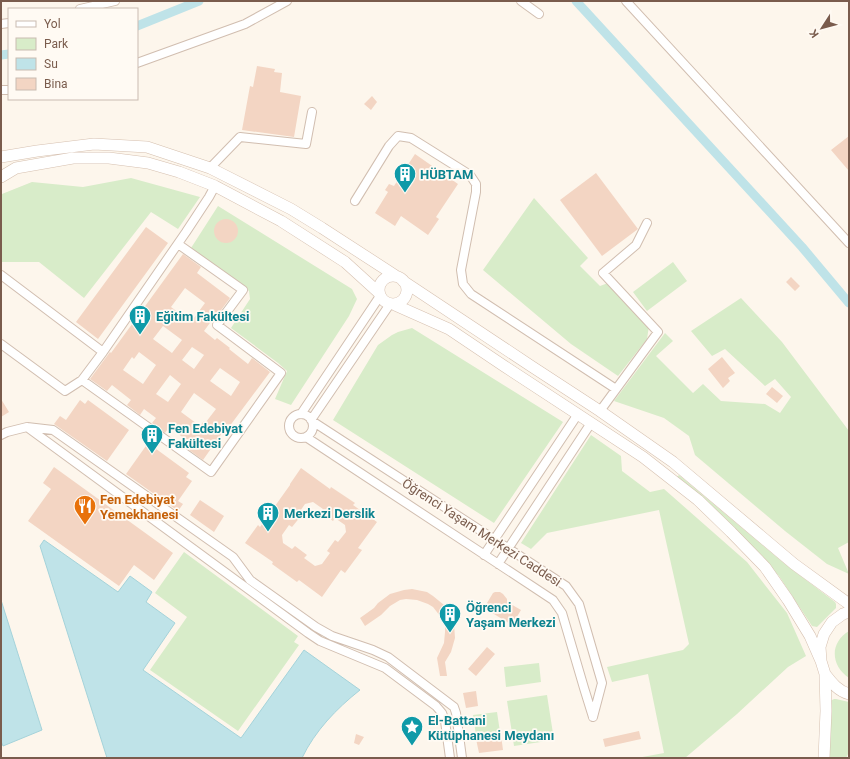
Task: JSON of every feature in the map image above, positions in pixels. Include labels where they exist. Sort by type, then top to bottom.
[{"type":"street","points":[[84,8],[115,1]]},
{"type":"street","points":[[138,63],[245,24],[287,1]]},
{"type":"street","points":[[521,1],[539,14]]},
{"type":"street","points":[[626,1],[849,243]]},
{"type":"street","points":[[210,168],[240,137],[306,144],[312,112]]},
{"type":"street","points":[[355,201],[389,146],[398,136],[411,138],[470,175],[476,184],[476,192],[461,270],[463,284],[471,294],[616,389]]},
{"type":"street","points":[[1,157],[94,144],[147,147],[210,168],[291,209],[400,278],[600,411],[673,462],[794,564],[849,604]]},
{"type":"street","points":[[1,177],[16,168],[73,158],[109,158],[148,163],[179,172],[214,186],[281,221],[345,262],[379,294],[382,300],[386,303],[392,304],[449,329],[643,457],[698,500],[765,567],[788,600],[810,636],[825,674],[826,711],[824,758]]},
{"type":"street","points":[[1,167],[1,172]]},
{"type":"street","points":[[1,344],[64,391],[82,380],[178,244],[209,197],[214,186]]},
{"type":"street","points":[[600,411],[658,332],[603,273],[636,245],[647,223]]},
{"type":"street","points":[[82,380],[211,472],[278,378],[281,373],[217,325],[242,290],[178,244]]},
{"type":"street","points":[[1,275],[103,352]]},
{"type":"street","points":[[301,414],[379,294],[380,283],[387,277],[400,278],[406,284],[407,289],[405,298],[402,301],[392,304],[311,420]]},
{"type":"street","points":[[304,414],[311,420],[313,426],[312,431],[302,438],[294,436],[289,424],[290,420],[294,416],[304,414]]},
{"type":"street","points":[[484,555],[578,414]]},
{"type":"street","name":"Öğrenci Yaşam Merkezi Caddesi","points":[[306,436],[553,600],[562,613],[593,717],[602,683],[579,604],[566,586],[311,420]]},
{"type":"street","points":[[498,564],[591,423]]},
{"type":"street","points":[[1,435],[27,427],[53,430],[233,557],[250,580],[316,627],[332,636],[373,650],[388,657],[454,707],[462,758]]},
{"type":"street","points":[[27,427],[308,633],[320,641],[385,668],[436,706],[442,713],[445,721],[450,758]]},
{"type":"street","points":[[821,661],[820,647],[824,634],[832,622],[843,614],[849,612]]},
{"type":"street","points":[[825,674],[834,685],[849,694]]},
{"type":"green space","points":[[131,178],[200,197],[178,229],[151,212],[84,298],[39,262],[1,262],[2,194],[32,182],[83,187]]},
{"type":"green space","points":[[534,198],[588,258],[580,266],[600,286],[608,283],[649,326],[647,339],[618,376],[571,344],[483,270]]},
{"type":"green space","points":[[218,206],[352,289],[357,299],[349,316],[291,405],[275,399],[287,371],[231,328],[250,299],[249,291],[191,248]]},
{"type":"green space","points":[[673,262],[687,281],[647,311],[633,292]]},
{"type":"green space","points":[[741,298],[782,342],[849,431],[849,542],[838,548],[849,574],[827,564],[785,531],[695,455],[689,436],[664,418],[614,401],[665,333],[673,341],[656,356],[693,393],[703,384],[721,401],[765,404],[780,413],[791,397],[775,379],[765,386],[725,349],[712,356],[691,331]]},
{"type":"green space","points":[[412,328],[563,422],[494,523],[333,420],[378,345],[398,332]]},
{"type":"green space","points":[[591,435],[621,456],[622,471],[650,492],[664,489],[747,562],[787,613],[806,656],[788,667],[737,714],[685,758],[637,758],[664,753],[648,674],[612,682],[607,667],[683,650],[689,644],[659,510],[547,533],[531,549],[521,543]]},
{"type":"green space","points":[[679,475],[785,564],[835,602],[836,608],[817,627],[812,626],[779,576],[748,542],[677,477]]},
{"type":"green space","points":[[184,552],[298,636],[294,642],[299,645],[238,731],[150,670],[187,617],[155,593]]},
{"type":"green space","points":[[849,631],[849,678],[843,673],[836,661],[835,648],[838,642]]},
{"type":"green space","points":[[539,663],[541,682],[506,687],[504,667]]},
{"type":"green space","points":[[547,695],[554,740],[514,746],[507,701]]},
{"type":"green space","points":[[834,699],[849,702],[849,752],[846,758],[828,758],[830,701]]},
{"type":"green space","points":[[497,712],[500,732],[476,735],[473,715]]},
{"type":"water","points":[[44,540],[118,592],[130,576],[152,592],[146,602],[175,623],[143,670],[241,738],[304,650],[360,690],[327,721],[313,739],[302,758],[107,758],[40,546]]},
{"type":"water","points":[[1,600],[42,730],[3,746],[1,741]]},
{"type":"building","points":[[257,66],[275,69],[274,72],[282,73],[280,92],[301,96],[294,137],[242,130],[250,86],[253,87]]},
{"type":"building","points":[[372,96],[377,102],[371,110],[364,104]]},
{"type":"building","points":[[849,136],[849,171],[831,150]]},
{"type":"building","name":"HÜBTAM","points":[[415,154],[458,184],[436,217],[439,219],[428,235],[401,216],[395,226],[375,213],[388,192],[385,190],[389,184],[394,186]]},
{"type":"building","points":[[596,173],[638,229],[602,256],[560,200]]},
{"type":"building","points":[[226,219],[235,222],[238,231],[235,240],[226,243],[217,240],[214,231],[217,222]]},
{"type":"building","points":[[146,227],[168,243],[98,339],[76,322]]},
{"type":"building","points":[[183,254],[201,267],[197,273],[230,298],[204,331],[215,340],[217,338],[248,364],[252,358],[270,372],[229,427],[227,426],[203,460],[185,447],[189,442],[169,427],[165,433],[152,423],[156,418],[144,409],[140,415],[127,405],[131,400],[112,385],[107,391],[90,379],[110,352],[111,353]],"holes":[[[185,288],[205,303],[191,322],[171,307]],[[163,326],[182,340],[172,353],[153,339]],[[192,347],[204,355],[194,369],[182,360]],[[139,352],[156,365],[143,384],[123,370],[132,357],[134,359]],[[220,368],[240,382],[231,396],[210,381]],[[170,375],[181,384],[168,402],[156,394]],[[194,393],[216,409],[206,422],[204,421],[200,426],[181,412]]]},
{"type":"building","points":[[791,277],[800,286],[795,291],[786,282]]},
{"type":"building","points":[[722,357],[735,373],[728,378],[730,381],[723,388],[708,369]]},
{"type":"building","points":[[772,387],[783,396],[777,403],[766,394]]},
{"type":"building","points":[[1,399],[9,412],[1,417]]},
{"type":"building","points":[[80,400],[85,404],[88,400],[129,430],[107,461],[54,424],[60,416],[66,420]]},
{"type":"building","points":[[148,443],[189,473],[186,477],[192,481],[178,501],[183,504],[178,511],[126,474]]},
{"type":"building","name":"Fen Edebiyat Yemekhanesi","points":[[54,467],[173,553],[154,580],[134,565],[119,586],[28,521],[51,489],[43,483]]},
{"type":"building","name":"Merkezi Derslik","points":[[301,468],[330,489],[331,487],[355,503],[353,505],[377,522],[358,548],[362,550],[345,573],[341,570],[322,597],[299,580],[297,582],[272,564],[273,562],[245,543],[258,525],[260,527]],"holes":[[[313,502],[323,509],[321,512],[333,521],[335,518],[345,525],[346,532],[338,542],[335,540],[327,551],[330,553],[322,564],[315,566],[304,558],[307,555],[295,546],[292,549],[283,543],[282,535],[289,525],[292,527],[301,516],[298,514],[305,504]]]},
{"type":"building","points":[[200,500],[224,516],[214,532],[190,515]]},
{"type":"building","name":"Öğrenci Yaşam Merkezi","points":[[412,589],[427,592],[433,596],[444,605],[452,617],[455,638],[451,652],[445,662],[447,676],[440,676],[437,658],[444,643],[445,626],[433,607],[417,600],[406,599],[400,600],[390,606],[381,615],[365,626],[360,618],[390,594]]},
{"type":"building","points":[[495,592],[500,592],[503,594],[507,599],[507,602],[521,610],[512,625],[484,608]]},
{"type":"building","points":[[487,647],[495,654],[476,676],[468,669]]},
{"type":"building","points":[[476,691],[478,706],[466,708],[463,693]]},
{"type":"building","points":[[639,731],[641,739],[605,747],[603,739]]},
{"type":"building","points":[[356,734],[364,737],[359,745],[354,743]]},
{"type":"building","points":[[501,735],[503,750],[479,753],[476,739]]},
{"type":"waterway","points":[[138,26],[199,1]]},
{"type":"waterway","points":[[576,1],[802,247],[849,303]]},
{"type":"waterway","points":[[1,55],[8,54]]},
{"type":"place","name":"HÜBTAM","points":[[405,194]]},
{"type":"place","name":"Eğitim Fakültesi","points":[[140,336]]},
{"type":"place","name":"Fen Edebiyat Fakültesi","points":[[152,454]]},
{"type":"place","name":"Fen Edebiyat Yemekhanesi","points":[[85,526]]},
{"type":"place","name":"Merkezi Derslik","points":[[268,532]]},
{"type":"place","name":"Öğrenci Yaşam Merkezi","points":[[450,634]]},
{"type":"place","name":"El-Battani Kütüphanesi Meydanı","points":[[412,746]]}]
